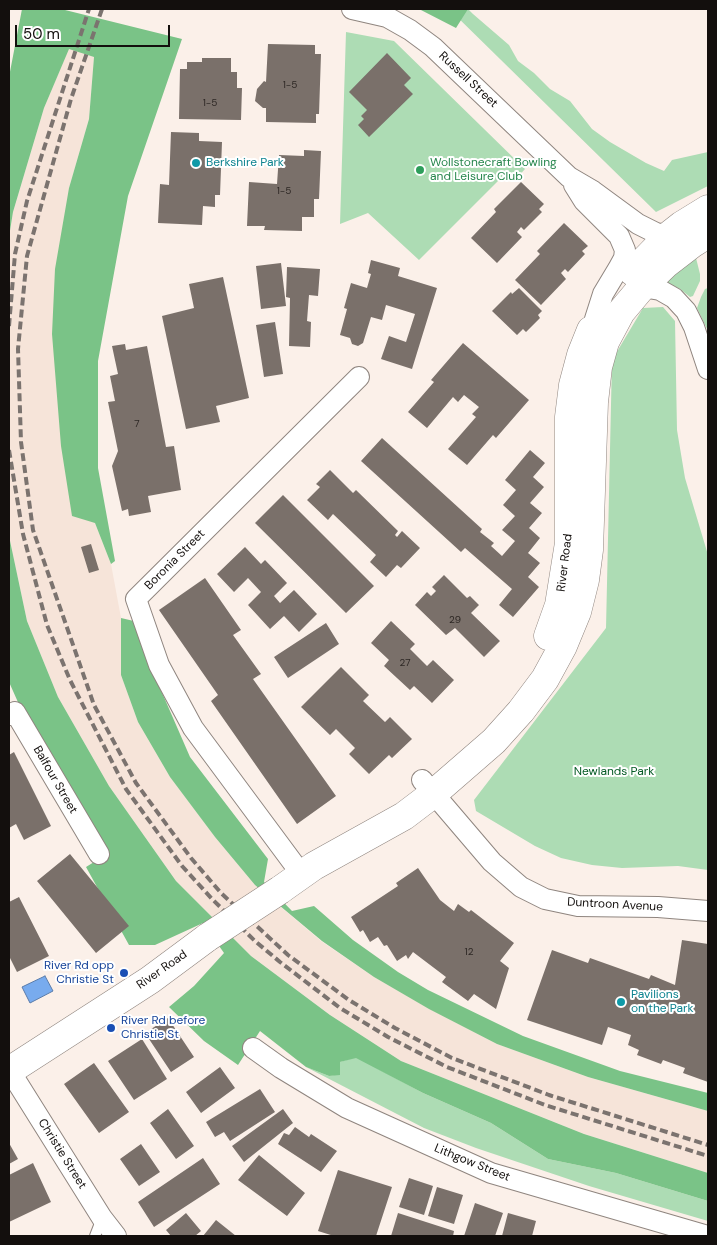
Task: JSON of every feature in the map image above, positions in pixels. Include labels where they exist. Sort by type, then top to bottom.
[{"type":"main road","name":"River Road","points":[[9,1071],[150,980],[208,937],[299,877],[396,821],[459,750],[514,694],[547,638],[559,605],[569,543],[570,417],[573,385],[581,355],[595,319],[629,276],[668,236],[708,209]]},
{"type":"main road","name":"River Road","points":[[428,787],[494,740],[521,711],[545,679],[563,646],[577,612],[585,580],[589,550],[594,402],[598,367],[605,342],[621,312],[642,287],[666,264],[708,234]]},
{"type":"street","name":"Russell Street","points":[[352,9],[387,17],[410,30],[433,47],[569,177],[649,230],[668,236]]},
{"type":"street","name":"Russell Street","points":[[569,177],[584,201],[619,236],[624,250],[624,258],[603,294],[595,319]]},
{"type":"street","points":[[642,287],[660,290],[674,298],[686,311],[694,327],[708,369]]},
{"type":"street","name":"Boronia Street","points":[[299,877],[193,728],[159,665],[136,599],[359,377]]},
{"type":"street","name":"Balfour Street","points":[[9,715],[15,712],[99,854]]},
{"type":"street","name":"Duntroon Avenue","points":[[428,787],[492,862],[521,886],[545,899],[578,906],[658,907],[708,911]]},
{"type":"street","name":"Lithgow Street","points":[[253,1048],[281,1068],[347,1108],[491,1173],[697,1235]]},
{"type":"street","name":"Christie Street","points":[[9,1071],[98,1227],[116,1236]]},
{"type":"shaded area","points":[[69,48],[94,57],[89,119],[69,188],[95,523],[111,564],[121,618],[121,675],[138,722],[170,777],[215,837],[255,885],[321,941],[374,977],[497,1044],[588,1077],[708,1111],[708,1173],[584,1134],[401,1061],[330,1015],[251,956],[176,881],[109,786],[58,697],[27,621],[9,536],[9,237],[13,212],[44,108]]},
{"type":"green space","points":[[22,9],[61,9],[182,39],[128,196],[98,361],[98,468],[115,561],[111,564],[95,523],[72,516],[61,446],[52,334],[55,269],[69,188],[89,119],[94,57],[69,49],[44,108],[13,212],[9,237],[9,77]]},
{"type":"green space","points":[[419,9],[468,9],[456,28]]},
{"type":"green space","points":[[449,9],[468,9],[509,45],[518,61],[534,73],[550,89],[570,101],[592,129],[646,163],[664,171],[672,160],[708,152],[708,186],[656,212]]},
{"type":"green space","points":[[346,32],[394,41],[525,169],[516,179],[508,171],[419,260],[368,213],[340,224]]},
{"type":"green space","points":[[691,257],[696,258],[700,281],[693,296],[690,297],[666,282]]},
{"type":"green space","points":[[708,288],[708,331],[697,308],[705,289]]},
{"type":"green space","name":"Newlands Park","points":[[663,307],[675,321],[677,430],[685,478],[708,555],[708,870],[678,866],[622,868],[592,865],[561,858],[535,846],[476,811],[474,800],[606,628],[612,360],[643,308]]},
{"type":"green space","points":[[9,536],[27,621],[58,697],[109,786],[176,881],[251,956],[330,1015],[401,1061],[584,1134],[708,1173],[708,1201],[616,1173],[548,1159],[491,1123],[423,1093],[356,1058],[340,1062],[340,1075],[329,1076],[306,1067],[260,1031],[238,1065],[204,1041],[169,1007],[194,986],[224,953],[203,923],[155,945],[129,945],[86,867],[107,854],[29,727],[9,682]]},
{"type":"green space","points":[[121,618],[138,622],[160,688],[190,757],[268,859],[264,882],[292,911],[314,906],[353,940],[398,972],[428,990],[523,1036],[620,1071],[708,1093],[708,1111],[588,1077],[497,1044],[429,1009],[374,977],[322,941],[255,885],[215,837],[170,777],[138,722],[121,675]]},
{"type":"green space","points":[[356,1057],[423,1093],[491,1123],[548,1159],[616,1173],[708,1201],[708,1221],[589,1186],[476,1148],[424,1128],[306,1067],[329,1076],[340,1074],[340,1062]]},
{"type":"water","points":[[45,976],[53,991],[30,1003],[22,987]]},
{"type":"building","name":"Berkshire Park","points":[[268,44],[315,45],[315,54],[321,54],[319,114],[316,114],[316,123],[266,122],[266,108],[263,108],[255,101],[257,89],[264,81],[266,82]]},
{"type":"building","points":[[387,53],[411,78],[404,85],[413,94],[369,137],[358,125],[364,119],[361,116],[367,110],[349,92]]},
{"type":"building","name":"Berkshire Park","points":[[202,58],[231,58],[231,72],[237,72],[237,88],[242,88],[241,120],[179,119],[180,69],[187,69],[187,62],[202,62]]},
{"type":"building","name":"Berkshire Park","points":[[171,132],[199,133],[199,141],[222,142],[220,195],[215,195],[215,207],[203,206],[202,225],[158,223],[160,184],[169,185]]},
{"type":"building","name":"Berkshire Park","points":[[304,150],[321,151],[319,199],[314,199],[314,217],[302,217],[302,231],[264,230],[265,226],[247,226],[249,182],[277,184],[279,155],[304,156]]},
{"type":"building","points":[[521,182],[544,204],[539,209],[542,212],[524,230],[521,227],[517,232],[522,237],[497,263],[471,238],[496,212],[494,209]]},
{"type":"building","points":[[564,223],[588,246],[582,251],[585,254],[568,272],[565,269],[561,273],[566,279],[541,305],[515,280],[540,254],[537,251]]},
{"type":"building","points":[[371,260],[400,268],[398,276],[437,288],[412,369],[381,359],[389,336],[406,342],[415,314],[386,305],[382,320],[371,317],[363,343],[358,346],[352,344],[350,338],[340,335],[347,309],[344,308],[351,283],[367,288],[371,274],[368,273]]},
{"type":"building","points":[[281,263],[286,306],[261,309],[256,266]]},
{"type":"building","points":[[287,267],[320,269],[318,296],[309,295],[307,321],[311,322],[310,347],[289,346],[290,298],[286,297]]},
{"type":"building","points":[[223,277],[249,398],[216,406],[220,422],[186,429],[162,316],[194,308],[189,284]]},
{"type":"building","points":[[519,288],[542,311],[538,315],[540,318],[526,332],[523,329],[517,335],[492,311],[511,292],[512,294]]},
{"type":"building","points":[[275,322],[283,374],[264,377],[256,325]]},
{"type":"building","points":[[463,343],[529,400],[496,438],[493,435],[467,465],[448,449],[476,417],[472,414],[479,407],[464,395],[458,402],[453,397],[427,428],[408,412],[434,382],[431,380]]},
{"type":"building","points":[[125,344],[126,350],[147,346],[166,447],[174,446],[181,490],[148,496],[151,512],[129,516],[128,509],[122,511],[112,466],[118,451],[108,402],[115,401],[110,376],[118,374],[112,346]]},
{"type":"building","points":[[382,438],[482,529],[480,532],[494,543],[491,546],[502,556],[515,541],[502,530],[515,516],[503,505],[516,490],[505,480],[530,450],[545,463],[533,477],[544,487],[530,503],[542,513],[529,528],[540,538],[528,553],[540,563],[528,577],[539,587],[513,617],[499,605],[512,589],[465,548],[461,552],[361,461]]},
{"type":"building","points":[[330,470],[353,493],[356,490],[398,531],[395,535],[397,537],[402,531],[420,548],[401,568],[397,565],[386,577],[370,562],[376,555],[333,514],[328,520],[307,500],[320,487],[316,484]]},
{"type":"building","points":[[283,495],[374,586],[346,613],[255,523]]},
{"type":"building","points":[[91,544],[99,570],[89,573],[81,547]]},
{"type":"building","points":[[245,547],[261,564],[265,560],[287,583],[274,596],[280,603],[294,590],[317,614],[299,632],[284,616],[270,629],[248,605],[261,592],[248,578],[234,592],[217,574]]},
{"type":"building","points":[[444,575],[467,598],[470,596],[479,605],[471,613],[500,641],[484,657],[455,628],[446,635],[415,605],[427,592],[431,596],[436,591],[432,587]]},
{"type":"building","points":[[205,578],[241,630],[233,635],[261,674],[253,679],[336,796],[297,824],[211,701],[218,695],[159,610]]},
{"type":"building","points":[[391,621],[415,644],[410,649],[427,666],[433,660],[454,680],[432,703],[414,686],[410,690],[384,666],[389,660],[371,643]]},
{"type":"building","points":[[326,623],[339,644],[288,678],[274,657]]},
{"type":"building","points":[[341,667],[369,695],[363,701],[385,722],[390,717],[412,739],[392,758],[389,755],[369,774],[349,754],[355,748],[336,729],[330,735],[301,707]]},
{"type":"building","points":[[14,752],[51,826],[24,840],[16,824],[9,828],[9,755]]},
{"type":"building","points":[[70,854],[129,926],[96,953],[37,881]]},
{"type":"building","points":[[418,868],[440,900],[454,911],[458,904],[469,912],[471,910],[514,943],[500,961],[509,968],[496,1009],[474,994],[468,1001],[442,982],[446,977],[413,952],[408,959],[406,955],[397,961],[387,945],[384,946],[378,937],[370,942],[363,930],[360,932],[351,917],[398,886],[396,883]]},
{"type":"building","points":[[19,897],[49,956],[17,972],[9,956],[9,902]]},
{"type":"building","name":"Pavilions on the Park","points":[[682,940],[708,944],[708,1082],[683,1073],[685,1068],[663,1060],[661,1064],[637,1055],[639,1050],[628,1045],[631,1035],[614,1029],[608,1027],[602,1045],[527,1020],[552,950],[588,963],[590,958],[649,979],[651,975],[675,985]]},
{"type":"building","points":[[168,1018],[194,1057],[171,1072],[145,1033]]},
{"type":"building","points":[[142,1039],[167,1079],[134,1100],[108,1061]]},
{"type":"building","points":[[94,1063],[129,1112],[99,1133],[64,1084]]},
{"type":"building","points":[[220,1067],[235,1088],[201,1113],[186,1092]]},
{"type":"building","points":[[260,1089],[275,1112],[230,1141],[224,1132],[215,1137],[206,1122]]},
{"type":"building","points":[[168,1109],[194,1146],[176,1159],[150,1123]]},
{"type":"building","points":[[283,1109],[293,1123],[244,1162],[232,1146]]},
{"type":"building","points":[[295,1127],[309,1137],[311,1134],[337,1151],[321,1172],[278,1144],[284,1133],[289,1135]]},
{"type":"building","points":[[9,1143],[18,1159],[9,1164]]},
{"type":"building","points":[[141,1144],[160,1172],[139,1186],[120,1159]]},
{"type":"building","points":[[259,1155],[305,1193],[287,1216],[238,1180]]},
{"type":"building","points":[[203,1158],[220,1184],[154,1227],[138,1202]]},
{"type":"building","points":[[33,1163],[51,1202],[9,1222],[9,1175]]},
{"type":"building","points":[[338,1170],[392,1187],[376,1236],[334,1236],[318,1231]]},
{"type":"building","points":[[409,1178],[433,1186],[424,1215],[399,1207]]},
{"type":"building","points":[[437,1187],[463,1195],[454,1224],[428,1216]]},
{"type":"building","points":[[475,1203],[503,1213],[495,1236],[464,1236]]},
{"type":"building","points":[[186,1213],[201,1231],[195,1236],[171,1236],[166,1230]]},
{"type":"building","points":[[398,1213],[454,1231],[453,1236],[391,1236]]},
{"type":"building","points":[[508,1213],[536,1221],[532,1236],[502,1236]]},
{"type":"building","points":[[216,1220],[236,1236],[203,1236]]},
{"type":"railway","points":[[9,326],[15,254],[27,201],[89,9]]},
{"type":"railway","points":[[102,9],[71,99],[27,256],[18,349],[21,442],[33,530],[94,705],[136,783],[191,858],[221,893],[288,955],[349,1000],[395,1028],[452,1058],[549,1095],[708,1145]]},
{"type":"railway","points":[[9,450],[23,534],[47,625],[70,680],[126,789],[182,866],[213,900],[255,941],[280,962],[340,1008],[388,1037],[447,1067],[545,1105],[708,1156]]},
{"type":"place","name":"Berkshire Park","points":[[196,163]]},
{"type":"place","name":"Wollstonecraft Bowling and Leisure Club","points":[[420,170]]},
{"type":"place","name":"River Rd opp Christie St","points":[[124,973]]},
{"type":"place","name":"Pavilions on the Park","points":[[621,1002]]},
{"type":"place","name":"River Rd before Christie St","points":[[111,1028]]}]
